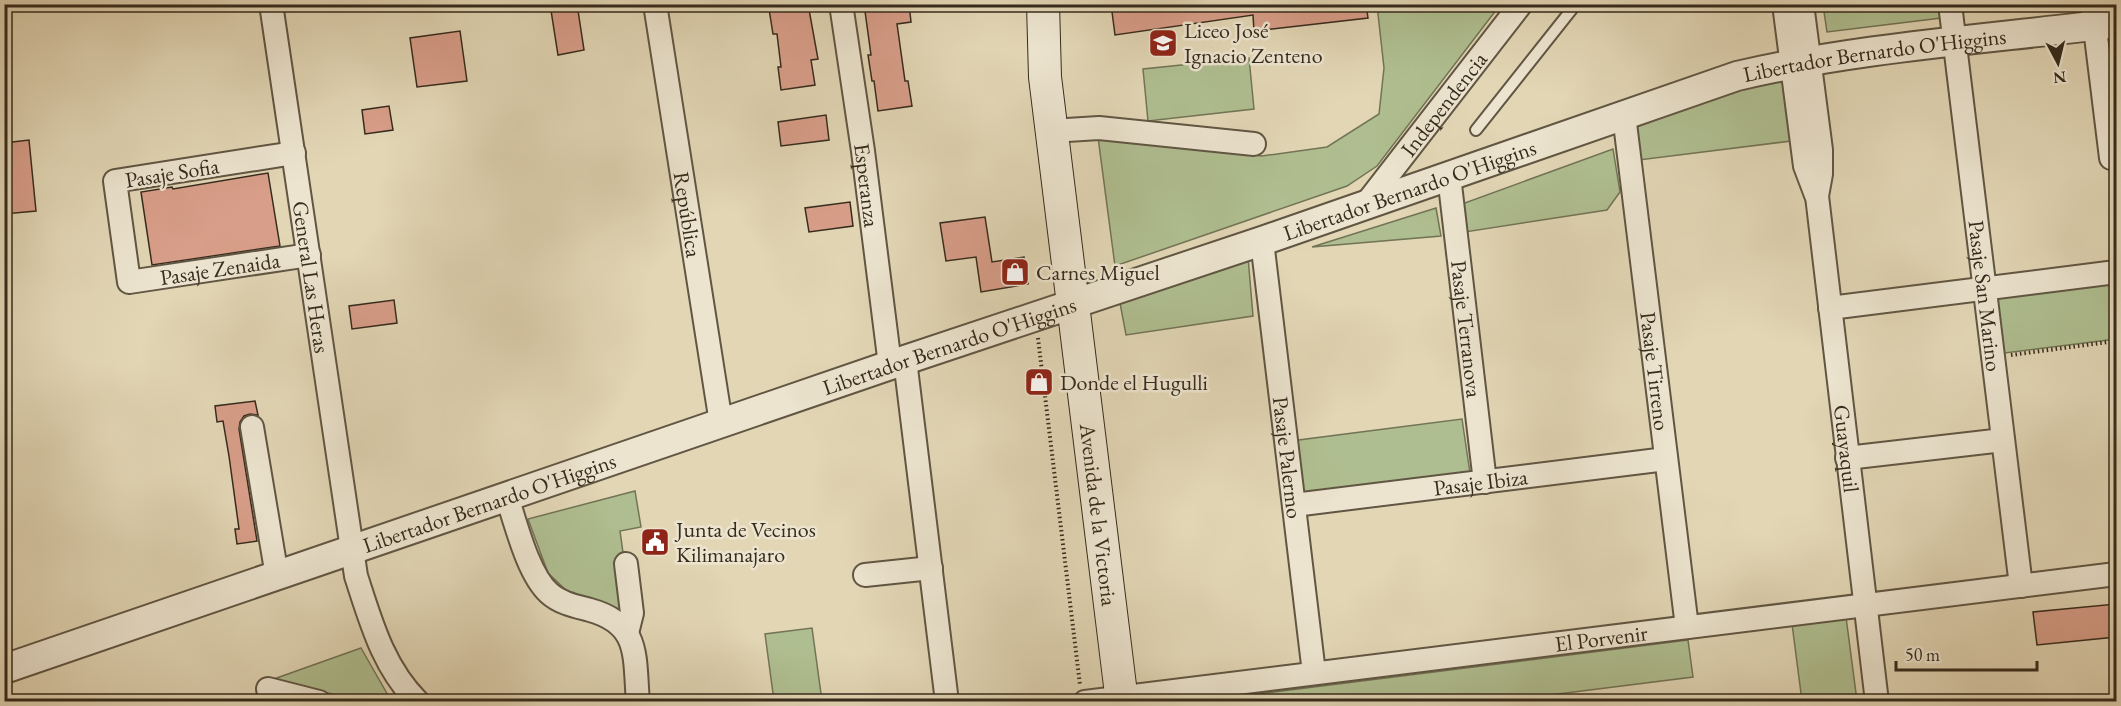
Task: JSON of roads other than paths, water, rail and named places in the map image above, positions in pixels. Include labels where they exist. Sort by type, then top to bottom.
[{"type":"main road","name":"Avenida de la Victoria","points":[[1027,4],[1045,77]]},
{"type":"main road","name":"Avenida de la Victoria","points":[[1043,4],[1045,77],[1051,131],[1121,699]]},
{"type":"street","name":"General Las Heras","points":[[272,4],[353,550]]},
{"type":"street","name":"República","points":[[655,4],[721,423]]},
{"type":"street","name":"Esperanza","points":[[841,4],[931,568],[947,702]]},
{"type":"street","name":"Independencia","points":[[1365,205],[1521,4]]},
{"type":"street","name":"Guayaquil","points":[[1784,4],[1821,150],[1821,174],[1817,196],[1877,702]]},
{"type":"street","name":"Guayaquil","points":[[1800,63],[1802,4]]},
{"type":"street","name":"Pasaje San Marino","points":[[1950,4],[2020,586]]},
{"type":"street","name":"Libertador Bernardo O'Higgins","points":[[4,669],[897,362],[1262,241],[1737,76],[1800,63],[1954,42],[2101,18]]},
{"type":"street","points":[[2101,18],[2111,116],[2111,158]]},
{"type":"street","name":"Pasaje Tirreno","points":[[1624,115],[1687,627]]},
{"type":"street","points":[[1051,131],[1099,128],[1254,144]]},
{"type":"street","name":"Pasaje Sofia","points":[[129,282],[115,181],[294,153]]},
{"type":"street","name":"Pasaje Terranova","points":[[1449,177],[1485,482]]},
{"type":"street","name":"Pasaje Palermo","points":[[1262,241],[1314,673]]},
{"type":"street","name":"Pasaje Zenaida","points":[[129,282],[309,255]]},
{"type":"street","points":[[1830,309],[2116,272]]},
{"type":"street","points":[[252,427],[277,576]]},
{"type":"street","points":[[1847,458],[2003,440]]},
{"type":"street","name":"Pasaje Ibiza","points":[[1294,505],[1666,459]]},
{"type":"street","points":[[507,497],[533,570],[542,585],[562,602],[608,616],[622,626],[627,633],[633,648],[638,702]]},
{"type":"street","points":[[353,550],[356,576],[380,648],[395,675],[418,702]]},
{"type":"street","points":[[626,564],[632,613],[627,633]]},
{"type":"street","points":[[865,575],[931,568]]},
{"type":"street","name":"El Porvenir","points":[[1083,696],[1121,699],[2116,574]]},
{"type":"street","points":[[268,689],[318,702]]},
{"type":"lane","points":[[1476,129],[1576,4]]},
{"type":"place","name":"Liceo José Ignacio Zenteno","points":[[1163,43]]},
{"type":"place","name":"Carnes Miguel","points":[[1015,272]]},
{"type":"place","name":"Donde el Hugulli","points":[[1039,382]]},
{"type":"place","name":"Junta de Vecinos Kilimanajaro","points":[[655,542]]}]
